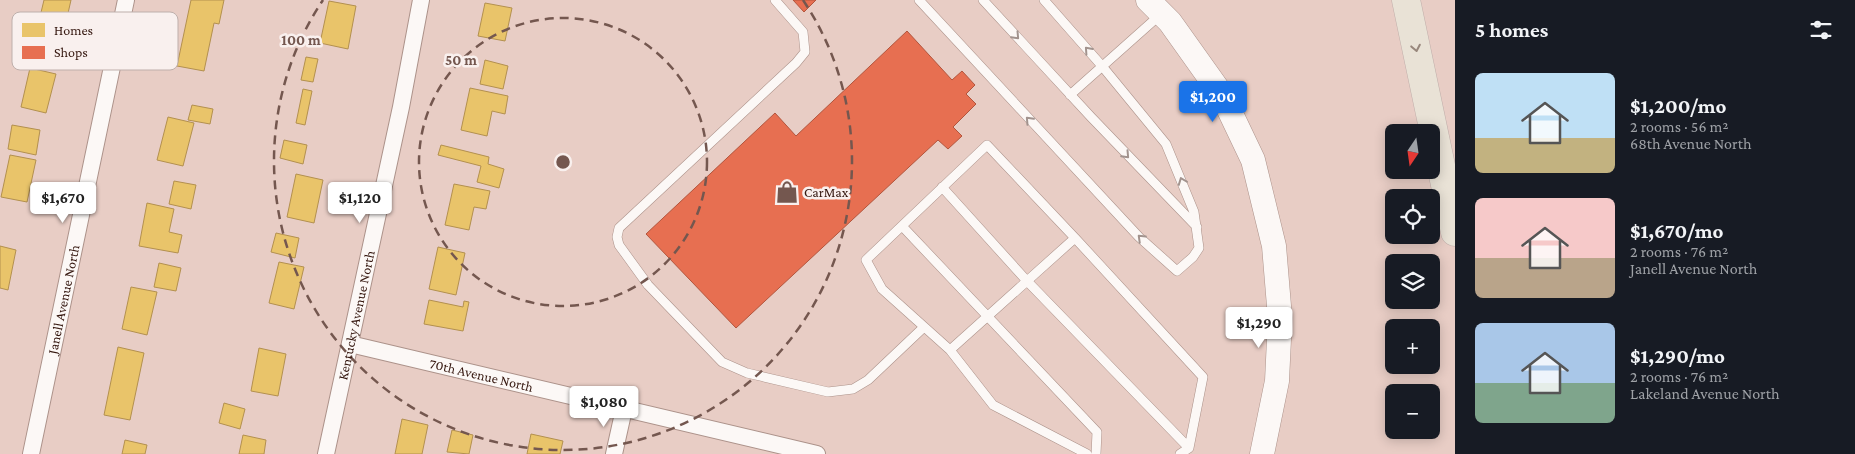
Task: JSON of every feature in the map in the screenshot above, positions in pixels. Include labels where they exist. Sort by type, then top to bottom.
[{"type":"highway","points":[[1406,0],[1455,232]]},
{"type":"street","name":"Kentucky Avenue North","points":[[326,454],[401,107],[421,0]]},
{"type":"street","points":[[1155,7],[1222,95],[1253,160],[1274,246],[1280,318],[1277,381],[1262,454]]},
{"type":"street","name":"Janell Avenue North","points":[[31,454],[111,70]]},
{"type":"street","name":"70th Avenue North","points":[[350,344],[817,454]]},
{"type":"street","points":[[614,454],[624,408]]},
{"type":"lane","points":[[775,0],[803,32],[804,52],[796,63],[619,228],[617,237],[619,245],[648,285],[695,336],[722,362],[747,373],[828,392],[853,389],[868,380],[924,327]]},
{"type":"lane","points":[[919,0],[1133,230],[1177,271],[1193,257],[1199,248],[1197,228],[1187,193],[1166,144],[1102,66],[1044,0]]},
{"type":"lane","points":[[983,0],[1070,95],[1197,228]]},
{"type":"lane","points":[[1070,95],[1102,66],[1155,7]]},
{"type":"lane","points":[[1087,454],[993,405],[950,350],[882,289],[866,260],[987,145],[1202,377],[1189,448],[1180,454]]},
{"type":"lane","points":[[942,187],[1026,281],[1189,448]]},
{"type":"lane","points":[[902,226],[1097,432],[1096,454]]},
{"type":"lane","points":[[950,350],[1075,238]]},
{"type":"building: Homes","points":[[44,0],[71,0],[68,12],[41,12]]},
{"type":"building: Homes","points":[[191,0],[224,0],[219,24],[214,23],[204,71],[178,66]]},
{"type":"building: Homes","points":[[329,1],[356,6],[348,49],[320,43]]},
{"type":"building: Homes","points":[[485,3],[512,8],[505,41],[478,36]]},
{"type":"building: Homes","points":[[306,57],[318,59],[313,82],[301,80]]},
{"type":"building: Homes","points":[[485,60],[508,66],[503,89],[480,84]]},
{"type":"building: Homes","points":[[30,70],[56,74],[46,113],[21,107]]},
{"type":"building: Homes","points":[[470,88],[508,96],[505,114],[492,111],[487,136],[461,130]]},
{"type":"building: Homes","points":[[303,89],[312,91],[305,125],[296,123]]},
{"type":"building: Homes","points":[[192,105],[213,109],[210,124],[188,120]]},
{"type":"building: Homes","points":[[168,117],[194,123],[183,166],[157,160]]},
{"type":"building: Homes","points":[[12,125],[40,130],[36,155],[8,149]]},
{"type":"building: Homes","points":[[284,140],[307,145],[303,164],[280,158]]},
{"type":"building: Homes","points":[[441,145],[489,157],[488,164],[504,169],[499,188],[477,182],[481,166],[438,155]]},
{"type":"building: Homes","points":[[10,155],[36,160],[27,202],[1,197]]},
{"type":"building: Homes","points":[[296,174],[323,180],[314,223],[287,217]]},
{"type":"building: Homes","points":[[174,181],[196,185],[191,209],[169,204]]},
{"type":"building: Homes","points":[[454,184],[490,191],[486,209],[474,207],[469,230],[445,225]]},
{"type":"building: Homes","points":[[147,203],[174,209],[169,232],[182,235],[178,253],[139,246]]},
{"type":"building: Homes","points":[[276,233],[299,238],[295,258],[271,252]]},
{"type":"building: Homes","points":[[0,246],[16,250],[8,290],[0,288]]},
{"type":"building: Homes","points":[[438,247],[465,253],[456,295],[429,289]]},
{"type":"building: Homes","points":[[279,262],[304,267],[294,309],[269,303]]},
{"type":"building: Homes","points":[[159,263],[181,268],[176,291],[154,287]]},
{"type":"building: Homes","points":[[131,287],[157,292],[147,335],[122,329]]},
{"type":"building: Homes","points":[[429,300],[463,307],[464,301],[469,302],[463,331],[424,324]]},
{"type":"building: Homes","points":[[118,347],[144,353],[130,420],[104,415]]},
{"type":"building: Homes","points":[[259,348],[286,354],[278,396],[251,391]]},
{"type":"building: Homes","points":[[224,403],[245,409],[240,429],[219,423]]},
{"type":"building: Homes","points":[[402,419],[428,425],[422,454],[395,454]]},
{"type":"building: Homes","points":[[452,430],[473,435],[469,454],[447,452]]},
{"type":"building: Homes","points":[[531,434],[563,441],[560,454],[527,454]]},
{"type":"building: Homes","points":[[243,435],[266,440],[264,454],[239,454]]},
{"type":"building: Homes","points":[[125,440],[147,445],[145,454],[122,454]]},
{"type":"building: Shops","points":[[793,0],[816,0],[804,12]]},
{"type":"building: Shops","name":"CarMax","points":[[907,31],[952,80],[962,71],[975,85],[966,94],[976,104],[953,127],[962,136],[948,149],[938,140],[736,328],[646,234],[775,113],[796,136]]},
{"type":"place","name":"CarMax","points":[[787,192]]}]
